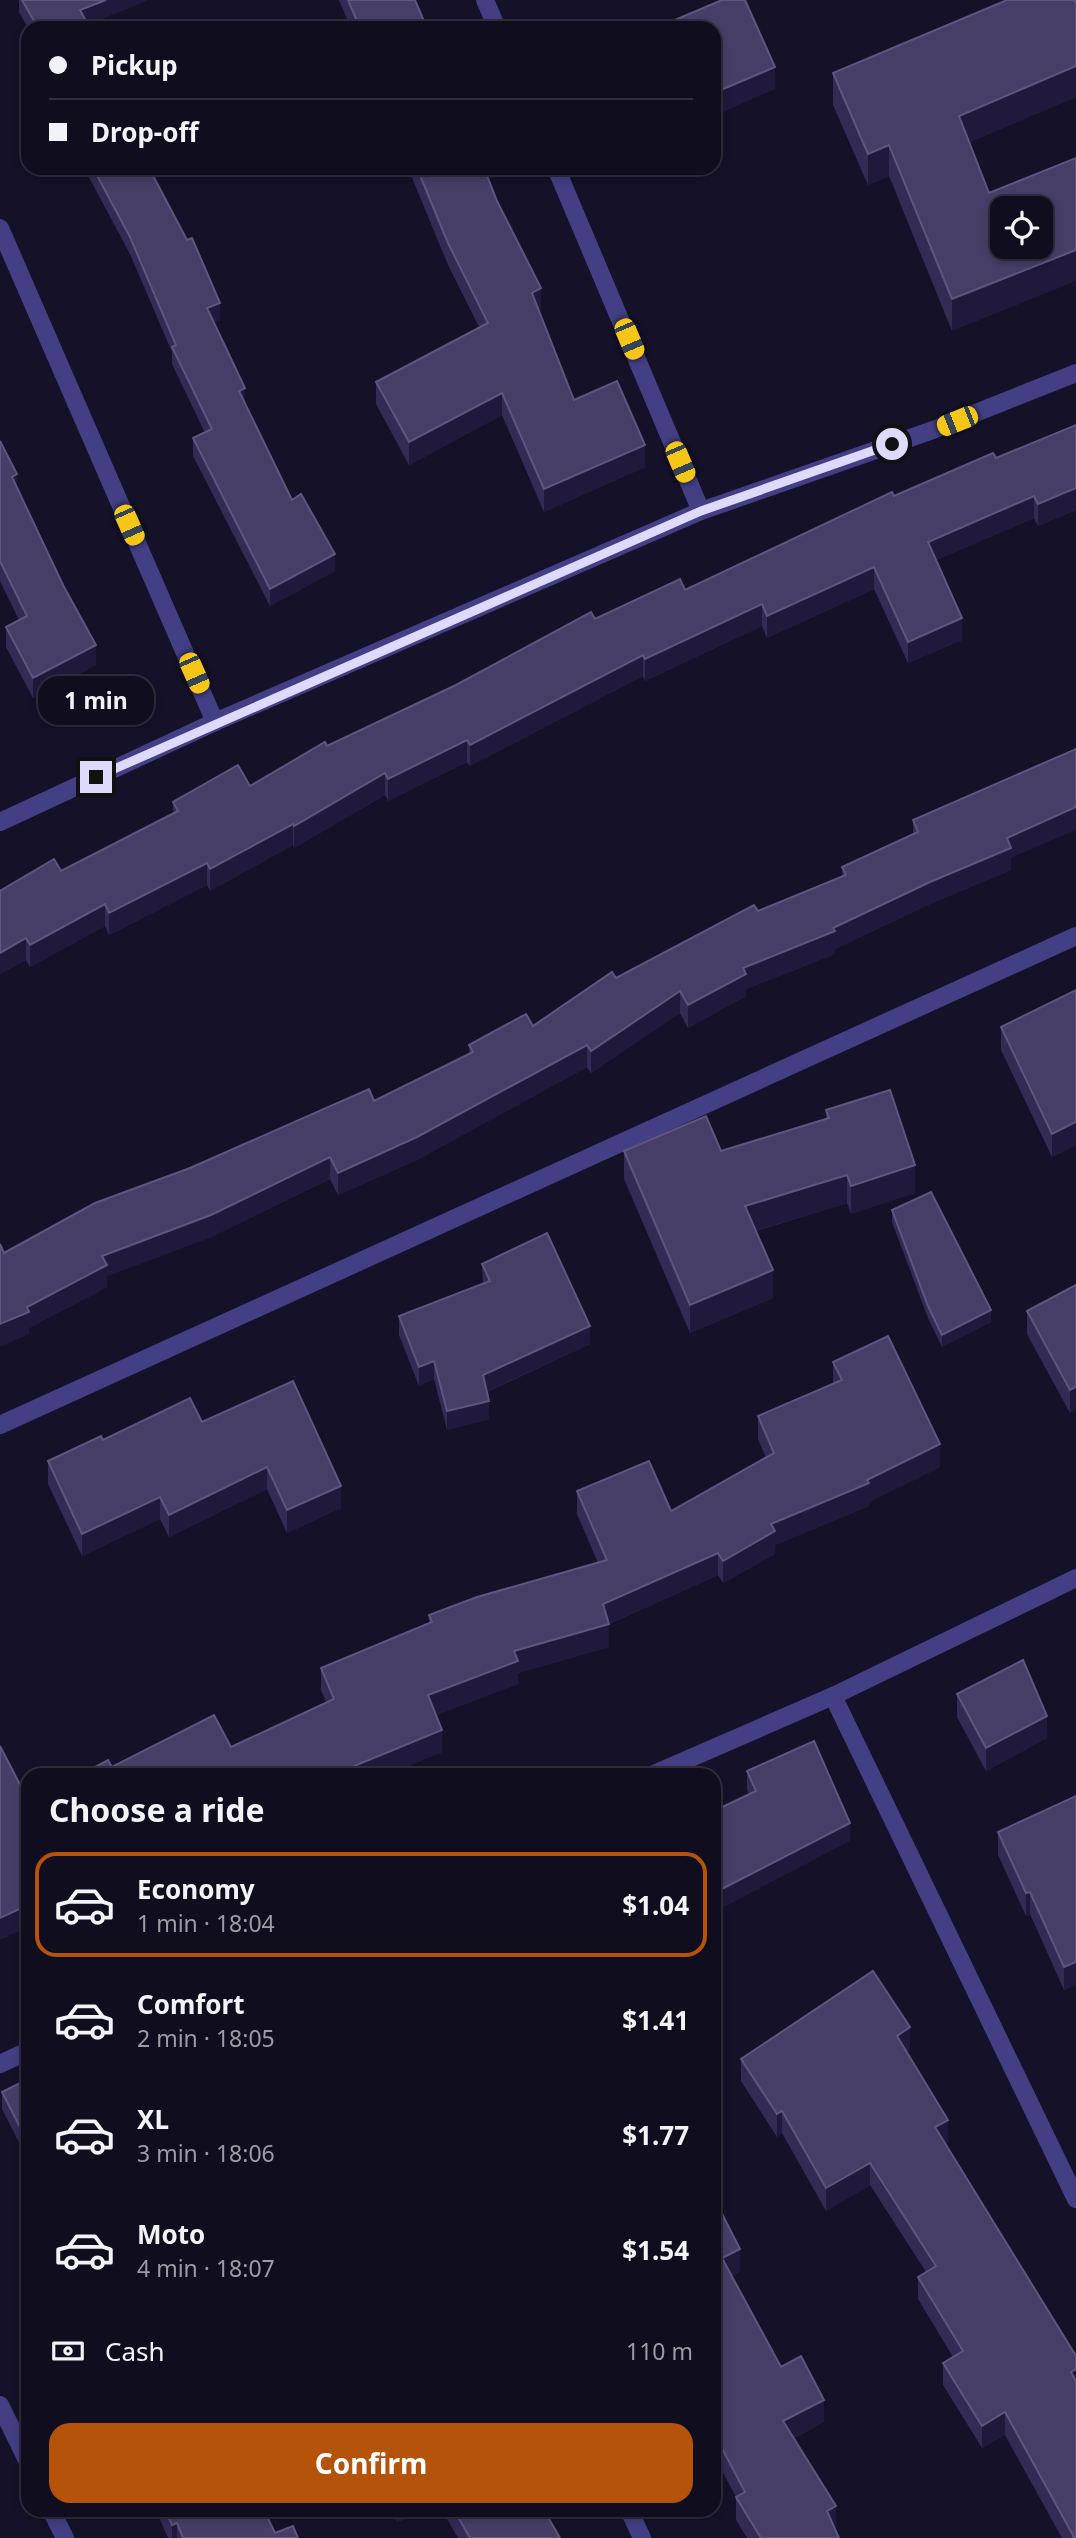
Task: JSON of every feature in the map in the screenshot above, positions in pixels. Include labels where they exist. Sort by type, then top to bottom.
[{"type":"street","points":[[485,0],[494,21]]},
{"type":"street","points":[[559,175],[701,511]]},
{"type":"street","points":[[0,228],[215,722]]},
{"type":"street","points":[[0,821],[215,722],[701,511],[933,430],[1076,373]]},
{"type":"street","points":[[0,1425],[1076,936]]},
{"type":"street","points":[[667,1768],[833,1696],[1076,1578]]},
{"type":"street","points":[[833,1696],[1076,2199]]},
{"type":"street","points":[[0,2064],[21,2054]]},
{"type":"street","points":[[0,2405],[21,2448]]},
{"type":"street","points":[[54,2517],[65,2538]]},
{"type":"street","points":[[632,2517],[642,2538]]},
{"type":"building","points":[[22,0],[106,0],[80,10],[86,21],[34,21]]},
{"type":"building","points":[[348,0],[415,0],[424,21],[357,21]]},
{"type":"building","points":[[722,0],[745,0],[775,67],[721,90],[721,21],[672,21]]},
{"type":"building","points":[[1007,0],[1075,0],[1076,66],[959,116],[989,193],[1076,158],[1076,250],[952,299],[889,145],[868,154],[833,73]]},
{"type":"building","points":[[97,175],[153,175],[187,240],[192,238],[220,303],[207,308],[245,388],[239,391],[292,500],[301,494],[335,554],[270,589],[193,438],[212,429],[172,347],[176,345],[130,237]]},
{"type":"building","points":[[420,175],[487,175],[541,288],[532,293],[574,400],[617,381],[645,445],[544,489],[502,393],[409,442],[376,382],[488,323],[448,243]]},
{"type":"building","points":[[1076,425],[1076,488],[1038,504],[1034,496],[928,542],[962,618],[908,642],[874,567],[767,616],[762,604],[645,659],[643,655],[470,745],[467,740],[388,779],[385,773],[294,826],[293,824],[210,869],[207,863],[109,913],[105,904],[30,945],[26,938],[0,953],[0,891],[54,859],[61,871],[178,811],[173,802],[238,765],[250,786],[325,742],[327,746],[456,685],[591,612],[595,619],[680,579],[685,590],[892,492],[894,496],[993,453],[996,458]]},
{"type":"building","points":[[0,441],[17,474],[12,477],[63,585],[96,645],[33,678],[6,627],[27,616],[0,561]]},
{"type":"building","points":[[1076,749],[1076,807],[1007,838],[1011,848],[930,882],[833,928],[835,931],[743,968],[746,974],[688,1005],[680,991],[591,1051],[587,1045],[417,1137],[338,1173],[330,1157],[211,1215],[102,1256],[107,1265],[27,1307],[29,1312],[0,1324],[0,1244],[4,1253],[95,1203],[190,1168],[369,1089],[374,1101],[473,1052],[469,1045],[526,1014],[533,1026],[612,972],[616,978],[754,905],[758,911],[846,875],[842,867],[918,832],[913,820]]},
{"type":"building","points":[[1076,990],[1076,1122],[1052,1134],[1001,1027]]},
{"type":"building","points":[[890,1090],[915,1165],[851,1186],[847,1175],[745,1206],[773,1270],[690,1305],[624,1151],[706,1116],[721,1151],[829,1118],[826,1110]]},
{"type":"building","points":[[931,1192],[991,1310],[942,1335],[928,1306],[892,1210]]},
{"type":"building","points":[[547,1233],[590,1326],[483,1375],[489,1401],[447,1411],[434,1361],[419,1367],[399,1316],[490,1281],[482,1264]]},
{"type":"building","points":[[1076,1285],[1076,1387],[1070,1390],[1027,1311]]},
{"type":"building","points":[[888,1336],[940,1444],[867,1480],[869,1483],[771,1524],[775,1531],[723,1561],[718,1553],[603,1604],[609,1624],[514,1651],[518,1661],[428,1695],[442,1730],[349,1768],[93,1768],[108,1760],[112,1767],[214,1715],[231,1747],[334,1699],[321,1668],[432,1622],[429,1615],[477,1597],[607,1560],[577,1491],[649,1461],[671,1511],[774,1453],[758,1416],[842,1380],[833,1362]]},
{"type":"building","points":[[293,1381],[341,1486],[287,1510],[267,1467],[169,1515],[160,1497],[82,1534],[48,1461],[101,1436],[103,1440],[190,1398],[202,1422]]},
{"type":"building","points":[[1023,1660],[1047,1716],[986,1748],[957,1694]]},
{"type":"building","points":[[814,1741],[850,1823],[721,1889],[721,1808],[756,1791],[747,1771]]},
{"type":"building","points":[[0,1746],[21,1786],[21,1908],[0,1918]]},
{"type":"building","points":[[1076,1796],[1076,1962],[1064,1967],[1030,1892],[1026,1893],[998,1832]]},
{"type":"building","points":[[873,1971],[910,2027],[897,2036],[948,2120],[935,2127],[1076,2356],[1076,2369],[1071,2372],[1076,2381],[1076,2538],[1073,2538],[1005,2412],[982,2426],[943,2363],[963,2351],[918,2277],[936,2266],[870,2163],[826,2188],[782,2111],[777,2114],[741,2059]]},
{"type":"building","points":[[21,2082],[21,2129],[2,2092]]},
{"type":"building","points":[[721,2212],[740,2249],[722,2258],[781,2367],[801,2356],[824,2400],[783,2421],[836,2506],[827,2511],[839,2538],[761,2538],[736,2497],[745,2492],[721,2446]]},
{"type":"building","points":[[168,2517],[267,2517],[275,2533],[293,2526],[298,2538],[183,2538],[177,2523],[172,2525]]},
{"type":"building","points":[[458,2517],[548,2517],[560,2538],[470,2538]]},
{"type":"route","points":[[96,777],[215,722],[701,511],[892,444]]}]
